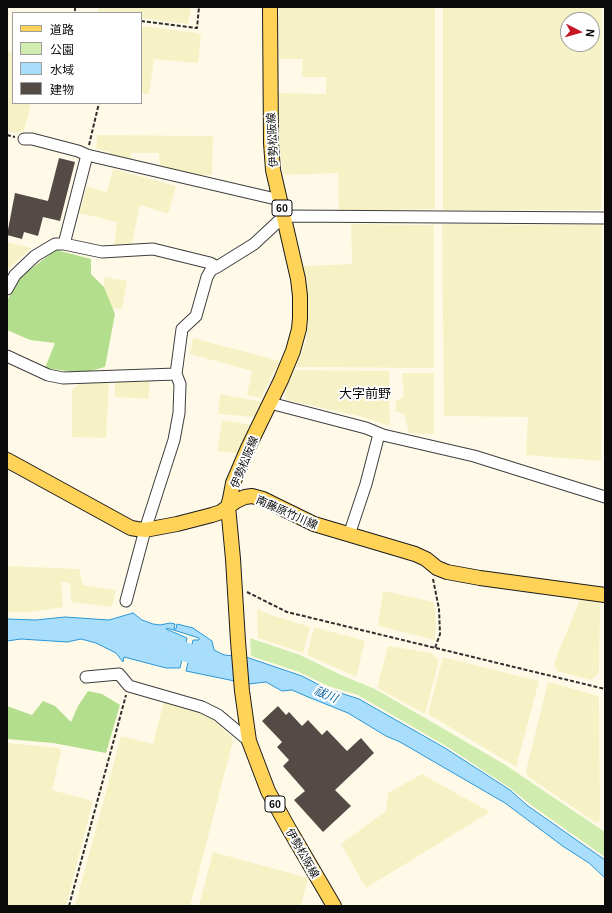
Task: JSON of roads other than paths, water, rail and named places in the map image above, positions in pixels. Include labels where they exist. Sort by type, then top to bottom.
[{"type":"main road","name":"伊勢松阪線","points":[[270,7],[271,142],[273,170],[298,280],[300,318],[299,329],[281,380],[233,483],[228,506],[242,692],[249,741],[268,791],[334,906]]},
{"type":"main road","name":"南藤原竹川線","points":[[7,460],[131,528],[145,530],[212,516],[245,497],[252,496],[263,499],[314,524],[415,554],[447,572],[466,576],[605,595]]},
{"type":"street","points":[[24,139],[32,139],[78,151],[87,155],[280,200]]},
{"type":"street","points":[[64,244],[87,155]]},
{"type":"street","points":[[126,602],[145,530],[174,440],[179,413],[180,384],[176,374],[182,328],[196,316],[207,277],[211,270],[254,244],[284,216],[605,218]]},
{"type":"street","points":[[7,289],[16,275],[35,256],[55,244],[64,244],[102,252],[153,249],[210,263],[217,267]]},
{"type":"street","points":[[7,356],[48,375],[63,378],[176,374]]},
{"type":"street","points":[[270,403],[366,428],[379,434],[474,456],[605,497]]},
{"type":"street","points":[[349,535],[366,484],[379,434]]},
{"type":"street","points":[[86,677],[119,674],[129,686],[202,707],[218,716],[249,741]]},
{"type":"water","points":[[133,613],[142,620],[153,624],[175,624],[174,629],[176,629],[177,624],[193,628],[212,641],[214,650],[224,655],[246,657],[302,676],[325,688],[359,699],[445,748],[510,790],[528,806],[605,860],[605,878],[589,863],[564,847],[505,803],[348,713],[292,690],[282,691],[266,682],[249,684],[186,671],[193,640],[199,640],[199,638],[167,628],[166,629],[187,638],[180,668],[166,668],[124,657],[123,662],[116,653],[96,643],[81,639],[67,642],[21,639],[7,641],[7,619],[36,620],[65,617],[109,620]]},
{"type":"waterway","name":"祓川","points":[[159,643],[215,662]]},
{"type":"district","name":"大字前野","points":[[365,393]]}]
